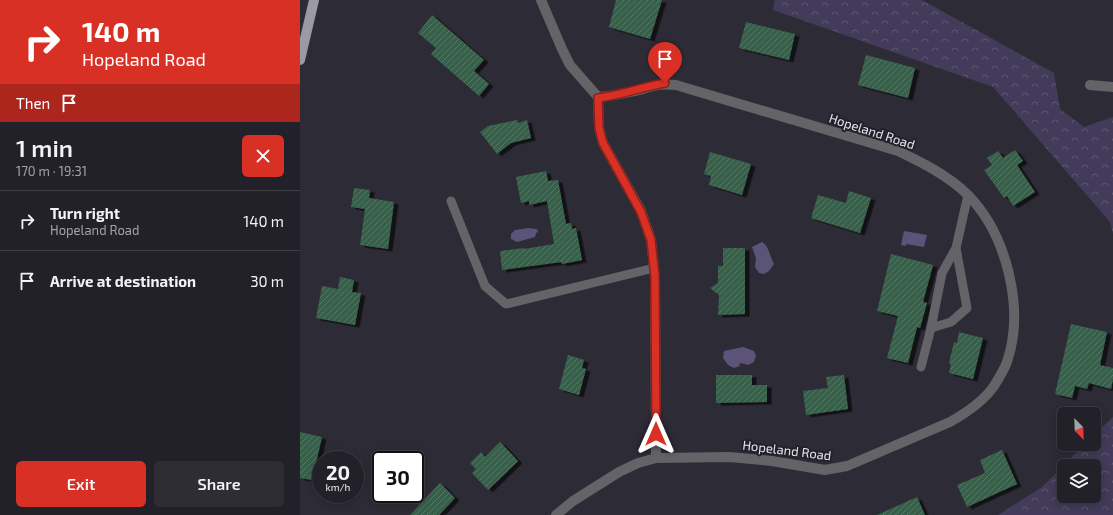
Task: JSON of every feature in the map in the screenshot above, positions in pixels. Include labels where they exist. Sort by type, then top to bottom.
[{"type":"main road","points":[[300,60],[314,0]]},
{"type":"street","points":[[541,0],[570,65],[598,98],[599,128],[603,143],[641,212],[651,240],[654,268],[656,458]]},
{"type":"street","name":"Hopeland Road","points":[[556,515],[573,501],[619,472],[638,463],[656,458],[730,457],[772,461],[825,470],[837,469],[950,422],[973,407],[993,387],[1006,363],[1010,349],[1014,318],[1011,290],[1005,260],[986,217],[968,195],[947,177],[921,162],[898,151],[676,84],[665,83],[653,85],[618,95],[598,98]]},
{"type":"street","points":[[1090,85],[1113,87]]},
{"type":"lane","points":[[921,367],[931,328],[942,273],[956,248],[968,195]]},
{"type":"lane","points":[[451,201],[485,286],[506,304],[654,268]]},
{"type":"lane","points":[[931,328],[951,322],[967,308],[956,248]]},
{"type":"green space","points":[[775,0],[922,0],[1054,73],[1060,109],[1084,127],[1113,117],[1113,234],[1110,222],[993,87],[773,10]]},
{"type":"green space","points":[[1113,417],[1113,515],[998,515],[1042,487],[1057,472],[1057,503],[1101,503],[1101,459],[1070,459],[1078,451],[1101,451],[1101,428]]},
{"type":"shaded area","points":[[528,228],[537,229],[538,232],[536,233],[535,237],[517,242],[511,239],[511,234],[515,230]]},
{"type":"shaded area","points":[[904,231],[927,235],[924,247],[906,244],[906,246],[901,245]]},
{"type":"shaded area","points":[[762,242],[768,249],[774,264],[769,271],[764,274],[759,273],[755,267],[756,258],[752,247]]},
{"type":"shaded area","points":[[743,347],[754,351],[756,356],[754,362],[748,365],[741,363],[739,364],[740,366],[734,368],[728,365],[723,358],[724,351]]},
{"type":"building","points":[[616,0],[662,0],[650,39],[609,27]]},
{"type":"building","points":[[432,15],[484,60],[474,71],[489,84],[479,96],[431,54],[436,48],[418,33]]},
{"type":"building","points":[[746,22],[795,34],[789,60],[739,48]]},
{"type":"building","points":[[866,55],[915,68],[908,98],[858,85]]},
{"type":"building","points":[[517,120],[518,123],[527,120],[531,138],[511,143],[497,154],[480,132],[488,126]]},
{"type":"building","points":[[1015,150],[1023,161],[1017,165],[1035,192],[1013,206],[1007,196],[1004,198],[984,170],[992,165],[987,158],[998,151],[1003,158]]},
{"type":"building","points":[[710,152],[751,164],[742,195],[709,185],[711,176],[704,174]]},
{"type":"building","points":[[546,171],[548,181],[558,180],[566,224],[571,223],[572,229],[576,228],[582,260],[562,264],[561,262],[502,270],[500,251],[554,244],[547,201],[529,205],[529,201],[521,203],[516,177]]},
{"type":"building","points":[[354,188],[370,190],[369,198],[394,202],[388,249],[360,245],[365,209],[351,207]]},
{"type":"building","points":[[849,191],[871,198],[860,233],[811,218],[818,195],[846,203]]},
{"type":"building","points":[[723,248],[745,248],[745,314],[718,315],[719,295],[710,288],[718,283],[718,266],[723,266]]},
{"type":"building","points":[[891,254],[933,265],[923,302],[927,303],[920,328],[917,327],[908,363],[887,358],[898,316],[877,311]]},
{"type":"building","points":[[340,277],[354,280],[352,292],[361,293],[355,325],[316,318],[322,286],[338,289]]},
{"type":"building","points":[[1071,324],[1107,332],[1100,365],[1113,368],[1111,389],[1089,383],[1087,389],[1075,386],[1072,398],[1055,394]]},
{"type":"building","points":[[959,332],[983,338],[973,379],[949,373],[951,364],[949,363],[954,342],[957,343]]},
{"type":"building","points":[[568,355],[584,360],[582,368],[586,369],[579,395],[559,389]]},
{"type":"building","points":[[716,375],[752,375],[752,385],[767,385],[767,402],[716,403]]},
{"type":"building","points":[[844,375],[848,409],[806,415],[803,391],[828,388],[826,377]]},
{"type":"building","points":[[300,432],[322,437],[319,451],[312,451],[312,480],[300,478]]},
{"type":"building","points":[[500,442],[518,461],[488,490],[472,473],[476,469],[470,463],[481,452],[485,457]]},
{"type":"building","points":[[1002,450],[1017,484],[967,507],[957,485],[985,473],[980,460]]},
{"type":"building","points":[[440,483],[455,498],[439,515],[410,515],[421,503],[424,503],[424,500]]},
{"type":"building","points":[[917,497],[925,515],[877,515]]},
{"type":"route","points":[[656,434],[655,277],[651,240],[641,212],[603,143],[599,128],[598,98],[665,83]]}]
